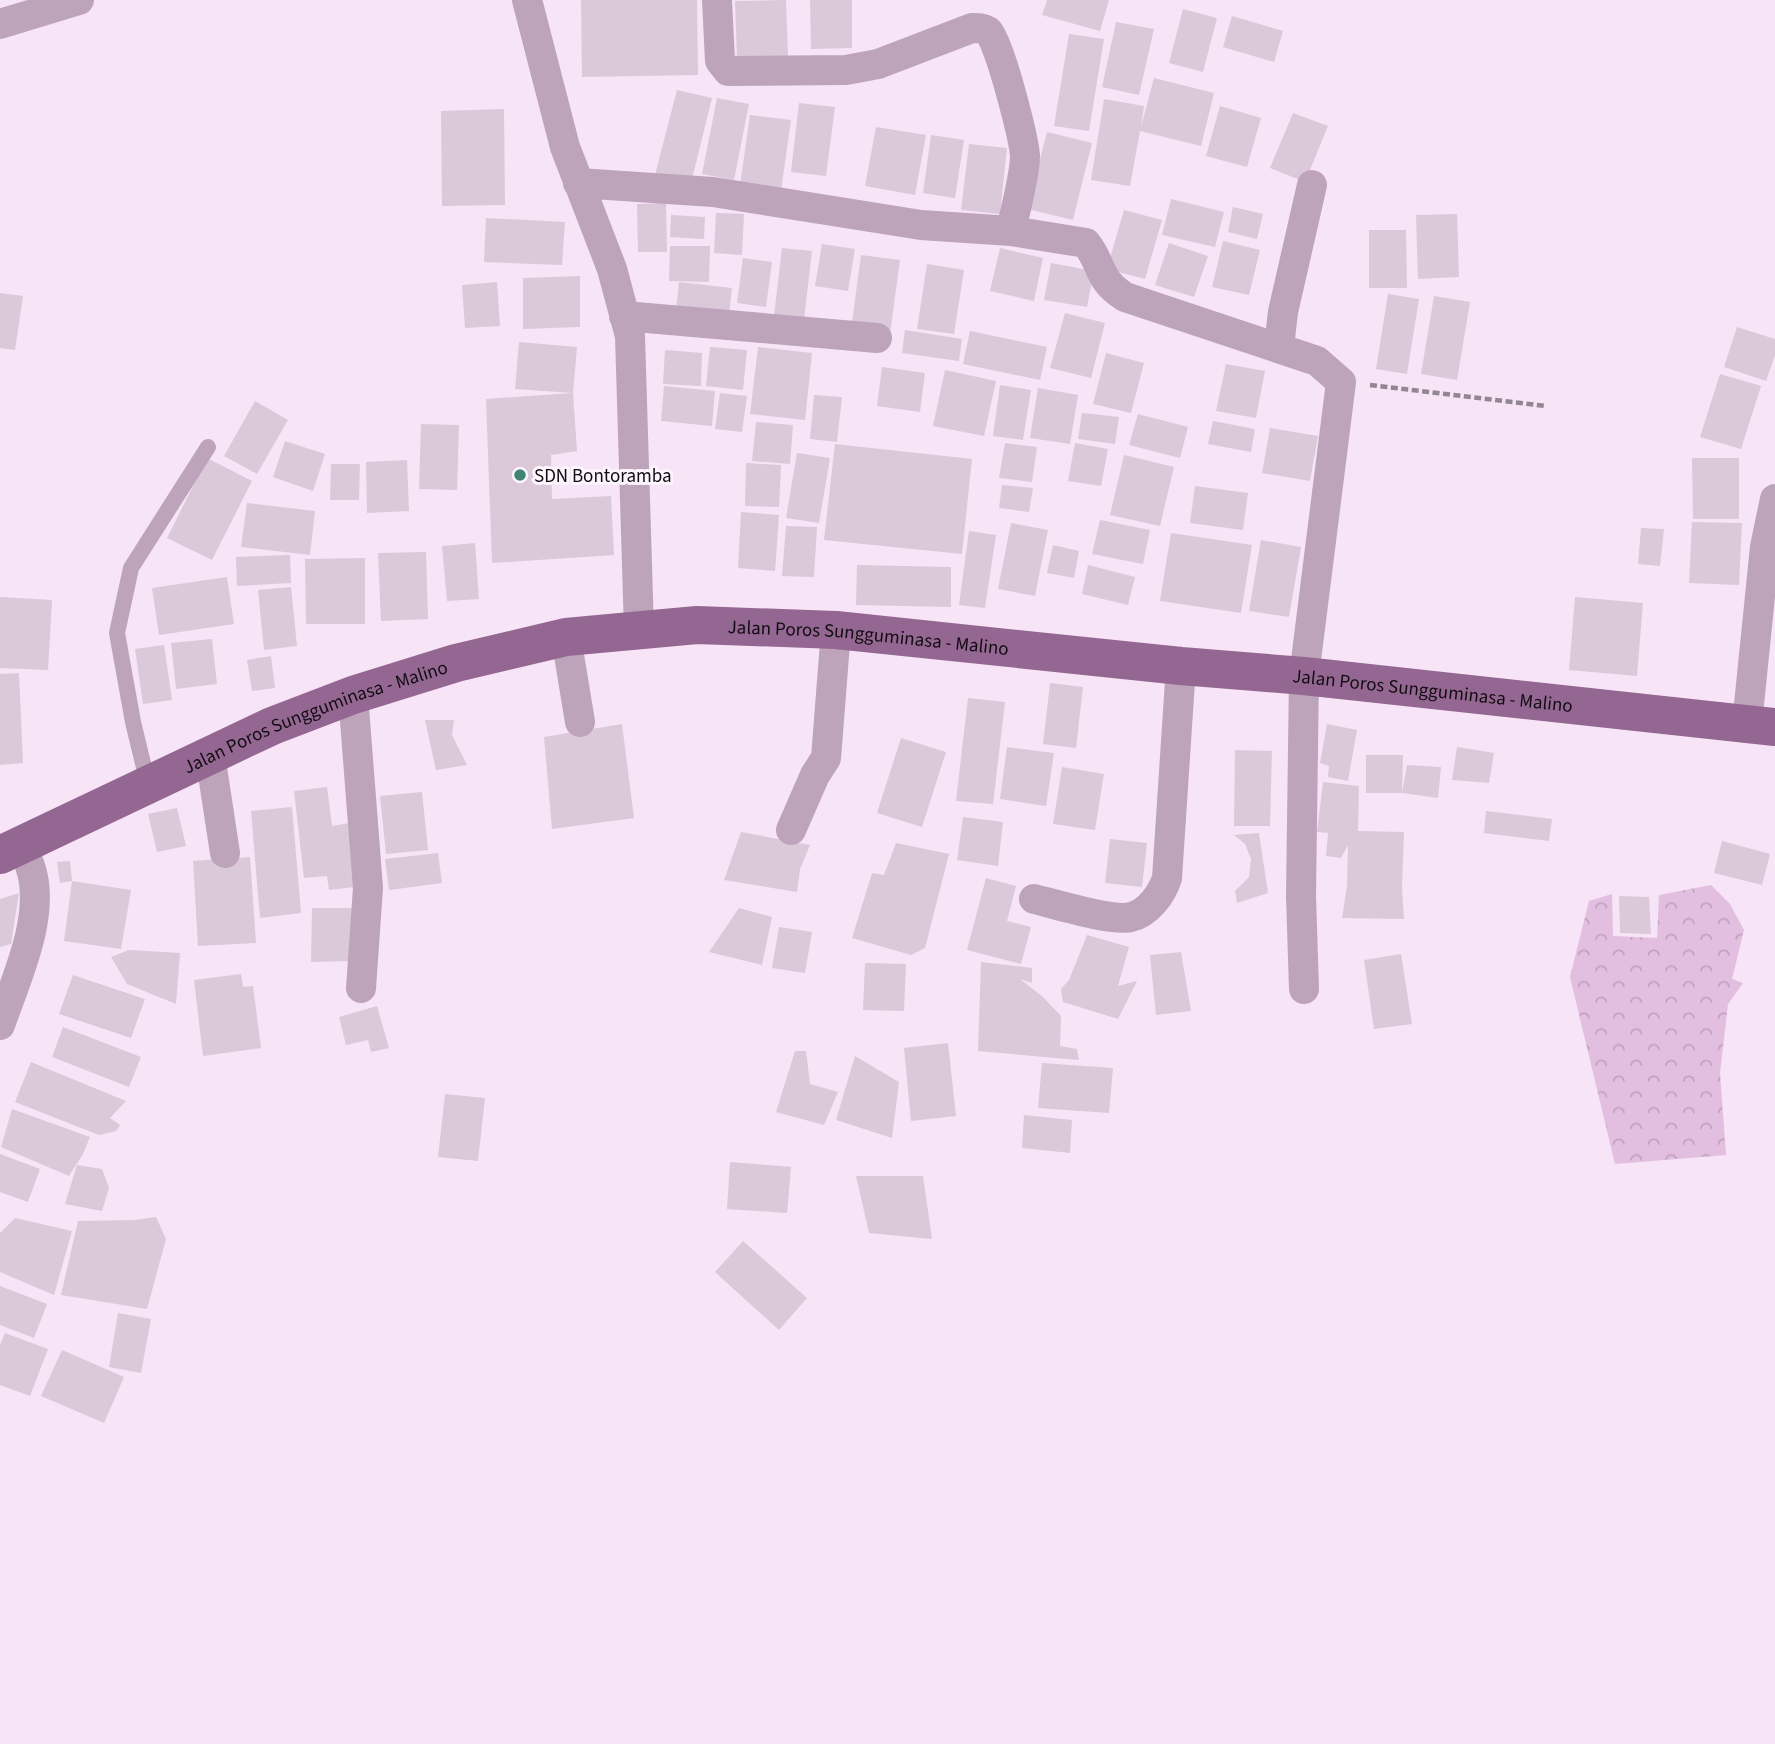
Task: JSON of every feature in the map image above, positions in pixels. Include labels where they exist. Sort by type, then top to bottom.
[{"type":"main road","name":"Jalan Poros Sungguminasa - Malino","points":[[10,851],[272,726],[353,695],[456,663],[566,636],[696,625],[836,629],[1761,726]]},
{"type":"street","points":[[0,24],[79,0]]},
{"type":"street","points":[[527,0],[565,147],[612,270],[630,335],[639,630]]},
{"type":"street","points":[[717,0],[720,61],[728,71],[846,70],[878,64],[972,28],[990,33],[1012,99],[1025,156],[1011,232]]},
{"type":"street","points":[[578,183],[713,192],[921,225],[1011,232],[1086,243],[1108,286],[1125,297],[1317,361],[1341,382],[1304,676],[1301,896],[1304,989]]},
{"type":"street","points":[[1279,347],[1283,312],[1312,185]]},
{"type":"street","points":[[624,316],[877,338]]},
{"type":"street","points":[[1761,726],[1765,547],[1775,499]]},
{"type":"street","points":[[792,830],[826,758],[836,629]]},
{"type":"street","points":[[566,636],[580,722]]},
{"type":"street","points":[[1034,899],[1114,917],[1130,918],[1147,907],[1163,890],[1167,878],[1181,666]]},
{"type":"street","points":[[353,695],[368,888],[361,988]]},
{"type":"street","points":[[210,755],[225,853]]},
{"type":"street","points":[[0,1025],[26,949],[34,916],[34,886],[30,865],[10,851]]},
{"type":"lane","points":[[148,784],[133,722],[117,633],[131,568],[208,447]]},
{"type":"path","points":[[1341,382],[1546,406]]},
{"type":"green space","points":[[1711,885],[1730,904],[1744,930],[1732,979],[1743,983],[1728,1004],[1720,1073],[1726,1155],[1615,1164],[1570,977],[1589,901],[1612,894],[1613,936],[1657,938],[1659,895]]},
{"type":"building","points":[[581,0],[697,0],[698,75],[582,77]]},
{"type":"building","points":[[786,0],[788,57],[737,59],[735,1]]},
{"type":"building","points":[[810,0],[852,0],[852,48],[811,49]]},
{"type":"building","points":[[1047,0],[1109,0],[1100,31],[1042,15]]},
{"type":"building","points":[[1183,9],[1217,18],[1203,72],[1169,63]]},
{"type":"building","points":[[1232,16],[1283,31],[1274,62],[1223,47]]},
{"type":"building","points":[[1116,22],[1154,29],[1139,95],[1102,87]]},
{"type":"building","points":[[1069,34],[1104,39],[1089,131],[1054,126]]},
{"type":"building","points":[[1154,78],[1214,93],[1201,146],[1140,131],[1130,186],[1091,180],[1104,99],[1144,106],[1141,127]]},
{"type":"building","points":[[677,90],[712,98],[691,183],[655,175]]},
{"type":"building","points":[[717,98],[749,104],[734,180],[702,174]]},
{"type":"building","points":[[799,103],[835,107],[826,176],[791,172]]},
{"type":"building","points":[[1220,106],[1261,118],[1247,167],[1206,156]]},
{"type":"building","points":[[504,109],[505,205],[442,206],[441,111]]},
{"type":"building","points":[[1293,113],[1328,126],[1305,182],[1270,168]]},
{"type":"building","points":[[750,115],[791,120],[781,191],[740,185]]},
{"type":"building","points":[[876,127],[926,135],[915,195],[865,186]]},
{"type":"building","points":[[1047,132],[1092,143],[1073,220],[1027,209]]},
{"type":"building","points":[[931,135],[964,140],[955,198],[923,193]]},
{"type":"building","points":[[969,144],[1007,148],[1000,214],[961,210]]},
{"type":"building","points":[[1171,199],[1224,212],[1215,247],[1162,235]]},
{"type":"building","points":[[666,203],[667,252],[638,252],[637,204]]},
{"type":"building","points":[[1233,207],[1263,214],[1257,239],[1228,232]]},
{"type":"building","points":[[1124,210],[1162,220],[1145,279],[1107,269]]},
{"type":"building","points":[[716,213],[744,214],[742,255],[714,253]]},
{"type":"building","points":[[1457,214],[1459,277],[1418,279],[1416,215]]},
{"type":"building","points":[[671,215],[705,217],[704,239],[670,237]]},
{"type":"building","points":[[486,218],[565,222],[562,265],[484,262]]},
{"type":"building","points":[[1369,230],[1406,230],[1407,288],[1369,288]]},
{"type":"building","points":[[1223,241],[1260,250],[1249,295],[1212,287]]},
{"type":"building","points":[[1169,243],[1208,256],[1194,297],[1155,285]]},
{"type":"building","points":[[822,244],[855,249],[848,291],[815,286]]},
{"type":"building","points":[[670,246],[710,246],[709,282],[669,281]]},
{"type":"building","points":[[782,248],[812,251],[804,320],[774,316]]},
{"type":"building","points":[[1000,248],[1043,258],[1034,301],[990,291]]},
{"type":"building","points":[[861,255],[900,260],[890,334],[851,330]]},
{"type":"building","points":[[743,258],[772,262],[766,307],[737,303]]},
{"type":"building","points":[[1051,263],[1094,271],[1087,307],[1044,300]]},
{"type":"building","points":[[927,264],[964,270],[954,334],[917,329]]},
{"type":"building","points":[[580,276],[580,327],[523,329],[523,278]]},
{"type":"building","points":[[497,282],[500,326],[465,328],[462,285]]},
{"type":"building","points":[[679,282],[732,288],[729,316],[676,310]]},
{"type":"building","points":[[0,293],[23,296],[15,350],[0,348]]},
{"type":"building","points":[[1388,294],[1419,299],[1407,374],[1376,369]]},
{"type":"building","points":[[1434,296],[1470,302],[1457,380],[1421,374]]},
{"type":"building","points":[[1065,313],[1105,323],[1091,378],[1050,368]]},
{"type":"building","points":[[1737,327],[1775,339],[1775,355],[1766,381],[1724,367]]},
{"type":"building","points":[[905,330],[962,339],[959,361],[902,353]]},
{"type":"building","points":[[970,331],[1047,347],[1040,380],[963,364]]},
{"type":"building","points":[[519,342],[577,347],[573,393],[515,389]]},
{"type":"building","points":[[710,347],[747,350],[743,390],[706,386]]},
{"type":"building","points":[[758,347],[812,353],[805,420],[750,414]]},
{"type":"building","points":[[665,350],[702,353],[701,386],[663,384]]},
{"type":"building","points":[[1106,353],[1144,363],[1131,413],[1093,404]]},
{"type":"building","points":[[1226,364],[1265,371],[1256,418],[1216,411]]},
{"type":"building","points":[[882,367],[925,373],[920,412],[877,406]]},
{"type":"building","points":[[945,370],[996,381],[984,436],[933,426]]},
{"type":"building","points":[[1720,374],[1761,386],[1741,449],[1700,437]]},
{"type":"building","points":[[1000,385],[1031,390],[1023,440],[993,436]]},
{"type":"building","points":[[664,386],[715,391],[712,426],[661,421]]},
{"type":"building","points":[[1038,388],[1078,395],[1070,444],[1030,438]]},
{"type":"building","name":"SDN Bontoramba","points":[[573,393],[577,451],[551,455],[552,499],[611,496],[614,555],[492,563],[486,399]]},
{"type":"building","points":[[720,393],[747,396],[742,432],[715,429]]},
{"type":"building","points":[[814,395],[842,397],[837,442],[810,439]]},
{"type":"building","points":[[255,401],[288,420],[257,474],[224,456]]},
{"type":"building","points":[[1082,413],[1119,417],[1115,444],[1078,439]]},
{"type":"building","points":[[1138,414],[1188,427],[1180,458],[1129,445]]},
{"type":"building","points":[[1213,421],[1255,429],[1251,452],[1208,444]]},
{"type":"building","points":[[756,422],[793,425],[790,464],[752,461]]},
{"type":"building","points":[[421,424],[459,425],[457,490],[419,489]]},
{"type":"building","points":[[1270,428],[1318,436],[1310,481],[1262,473]]},
{"type":"building","points":[[285,441],[325,454],[313,491],[273,477]]},
{"type":"building","points":[[1005,443],[1037,447],[1032,482],[999,478]]},
{"type":"building","points":[[1075,443],[1108,449],[1101,486],[1068,481]]},
{"type":"building","points":[[835,444],[972,459],[962,554],[824,540]]},
{"type":"building","points":[[797,453],[830,458],[819,523],[786,518]]},
{"type":"building","points":[[1124,455],[1174,467],[1160,526],[1110,515]]},
{"type":"building","points":[[207,458],[252,481],[212,560],[167,538]]},
{"type":"building","points":[[1692,458],[1739,458],[1739,519],[1693,519]]},
{"type":"building","points":[[407,460],[409,511],[367,513],[366,462]]},
{"type":"building","points":[[746,463],[781,465],[779,507],[745,506]]},
{"type":"building","points":[[331,464],[360,464],[359,500],[330,500]]},
{"type":"building","points":[[1002,485],[1033,488],[1029,512],[999,508]]},
{"type":"building","points":[[1195,486],[1248,493],[1243,530],[1190,523]]},
{"type":"building","points":[[247,503],[315,511],[310,555],[241,547]]},
{"type":"building","points":[[741,512],[779,515],[775,571],[738,568]]},
{"type":"building","points":[[1100,520],[1150,530],[1143,564],[1092,554]]},
{"type":"building","points":[[1692,522],[1742,523],[1739,585],[1689,583]]},
{"type":"building","points":[[1011,523],[1048,530],[1035,596],[998,589]]},
{"type":"building","points":[[786,526],[817,527],[814,577],[782,576]]},
{"type":"building","points":[[1641,528],[1664,529],[1660,566],[1638,564]]},
{"type":"building","points":[[969,531],[996,535],[985,608],[959,605]]},
{"type":"building","points":[[1171,533],[1252,545],[1241,613],[1160,601]]},
{"type":"building","points":[[1261,540],[1301,547],[1289,617],[1249,611]]},
{"type":"building","points":[[475,543],[479,599],[447,601],[442,546]]},
{"type":"building","points":[[1053,545],[1079,551],[1074,578],[1047,573]]},
{"type":"building","points":[[426,552],[428,619],[381,621],[378,553]]},
{"type":"building","points":[[290,555],[291,583],[237,586],[236,557]]},
{"type":"building","points":[[365,558],[365,624],[306,624],[305,559]]},
{"type":"building","points":[[857,565],[951,567],[951,607],[856,605]]},
{"type":"building","points":[[1088,565],[1135,577],[1128,605],[1082,594]]},
{"type":"building","points":[[227,577],[234,624],[159,635],[152,588]]},
{"type":"building","points":[[291,587],[297,646],[264,650],[258,590]]},
{"type":"building","points":[[0,597],[52,600],[48,670],[0,668]]},
{"type":"building","points":[[1575,597],[1643,603],[1637,676],[1569,670]]},
{"type":"building","points":[[212,639],[217,684],[176,689],[171,643]]},
{"type":"building","points":[[164,645],[172,700],[143,704],[135,649]]},
{"type":"building","points":[[271,656],[275,688],[252,691],[247,660]]},
{"type":"building","points":[[19,673],[23,763],[0,765],[0,674]]},
{"type":"building","points":[[1050,683],[1083,687],[1076,748],[1043,744]]},
{"type":"building","points":[[968,698],[1005,702],[993,804],[956,801]]},
{"type":"building","points":[[425,720],[454,720],[452,735],[467,765],[436,770]]},
{"type":"building","points":[[622,724],[634,818],[552,829],[544,737]]},
{"type":"building","points":[[1327,724],[1357,730],[1348,781],[1328,777],[1329,766],[1320,763]]},
{"type":"building","points":[[901,738],[946,752],[922,827],[877,813]]},
{"type":"building","points":[[1007,747],[1054,753],[1046,806],[1000,799]]},
{"type":"building","points":[[1457,747],[1494,753],[1489,783],[1452,780]]},
{"type":"building","points":[[1235,750],[1272,751],[1270,826],[1234,826]]},
{"type":"building","points":[[1366,755],[1403,755],[1402,793],[1366,793]]},
{"type":"building","points":[[1407,765],[1441,767],[1438,798],[1402,793]]},
{"type":"building","points":[[1062,767],[1104,774],[1095,830],[1053,824]]},
{"type":"building","points":[[1323,782],[1359,786],[1358,831],[1404,832],[1404,919],[1342,918],[1347,886],[1348,845],[1341,858],[1326,856],[1328,833],[1317,832]]},
{"type":"building","points":[[327,787],[332,826],[355,822],[363,886],[329,890],[327,876],[304,878],[294,791]]},
{"type":"building","points":[[422,792],[428,850],[386,854],[380,796]]},
{"type":"building","points":[[292,807],[301,913],[260,918],[251,811]]},
{"type":"building","points":[[177,808],[186,846],[157,852],[148,814]]},
{"type":"building","points":[[1486,811],[1552,819],[1549,841],[1484,833]]},
{"type":"building","points":[[963,817],[1003,822],[998,866],[957,860]]},
{"type":"building","points":[[741,832],[810,845],[800,869],[797,892],[724,880]]},
{"type":"building","points":[[1259,833],[1268,893],[1237,903],[1235,891],[1249,877],[1251,859],[1245,844],[1234,835]]},
{"type":"building","points":[[1110,839],[1147,843],[1142,887],[1105,883]]},
{"type":"building","points":[[1722,841],[1770,854],[1762,885],[1714,873]]},
{"type":"building","points":[[896,843],[949,854],[925,948],[911,955],[852,938],[872,873],[884,875]]},
{"type":"building","points":[[438,853],[442,883],[389,890],[385,859]]},
{"type":"building","points":[[250,857],[256,943],[198,946],[193,861]]},
{"type":"building","points":[[70,861],[72,881],[60,883],[57,862]]},
{"type":"building","points":[[986,878],[1016,886],[1007,921],[1031,927],[1021,964],[967,950]]},
{"type":"building","points":[[72,881],[131,890],[121,949],[64,941]]},
{"type":"building","points":[[19,893],[11,944],[0,947],[0,899]]},
{"type":"building","points":[[1619,896],[1649,897],[1651,934],[1620,933]]},
{"type":"building","points":[[312,908],[353,908],[353,961],[311,962]]},
{"type":"building","points":[[739,908],[772,917],[762,965],[709,952]]},
{"type":"building","points":[[779,927],[812,932],[805,973],[772,968]]},
{"type":"building","points":[[1087,935],[1129,947],[1118,986],[1137,981],[1118,1019],[1063,1002],[1061,989],[1069,980]]},
{"type":"building","points":[[129,950],[180,953],[176,1004],[127,984],[111,957]]},
{"type":"building","points":[[1181,952],[1191,1011],[1156,1015],[1150,955]]},
{"type":"building","points":[[1401,954],[1412,1024],[1374,1029],[1364,960]]},
{"type":"building","points":[[981,962],[1032,968],[1032,983],[1020,979],[1061,1016],[1060,1046],[1077,1049],[1079,1060],[978,1051]]},
{"type":"building","points":[[865,963],[906,964],[904,1011],[863,1010]]},
{"type":"building","points":[[241,974],[243,987],[253,986],[261,1048],[203,1056],[194,980]]},
{"type":"building","points":[[73,975],[145,999],[131,1038],[59,1014]]},
{"type":"building","points":[[377,1006],[389,1048],[371,1052],[368,1040],[346,1045],[339,1017]]},
{"type":"building","points":[[63,1027],[141,1057],[129,1087],[52,1057]]},
{"type":"building","points":[[948,1043],[956,1116],[911,1121],[904,1048]]},
{"type":"building","points":[[795,1051],[806,1051],[810,1084],[838,1092],[824,1125],[776,1112]]},
{"type":"building","points":[[855,1056],[899,1082],[892,1138],[836,1120]]},
{"type":"building","points":[[31,1062],[126,1101],[110,1118],[120,1125],[116,1131],[99,1135],[15,1102]]},
{"type":"building","points":[[1042,1063],[1113,1068],[1109,1113],[1038,1108]]},
{"type":"building","points":[[445,1094],[485,1098],[478,1161],[438,1157]]},
{"type":"building","points":[[12,1109],[90,1137],[69,1176],[1,1147]]},
{"type":"building","points":[[1024,1115],[1072,1120],[1070,1153],[1022,1148]]},
{"type":"building","points":[[0,1154],[40,1169],[28,1202],[0,1192]]},
{"type":"building","points":[[730,1162],[791,1167],[787,1213],[727,1209]]},
{"type":"building","points":[[77,1165],[102,1169],[109,1188],[102,1211],[65,1204]]},
{"type":"building","points":[[856,1176],[923,1176],[932,1239],[869,1233]]},
{"type":"building","points":[[156,1217],[166,1239],[147,1309],[61,1295],[78,1221]]},
{"type":"building","points":[[15,1218],[72,1231],[54,1295],[0,1272],[0,1233]]},
{"type":"building","points":[[743,1241],[807,1298],[779,1330],[715,1272]]},
{"type":"building","points":[[0,1286],[47,1304],[34,1338],[0,1325]]},
{"type":"building","points":[[118,1313],[151,1319],[141,1373],[109,1367]]},
{"type":"building","points":[[5,1333],[48,1349],[30,1396],[0,1385],[0,1345]]},
{"type":"building","points":[[62,1350],[124,1377],[104,1423],[41,1396]]},
{"type":"place","name":"SDN Bontoramba","points":[[520,475]]}]
